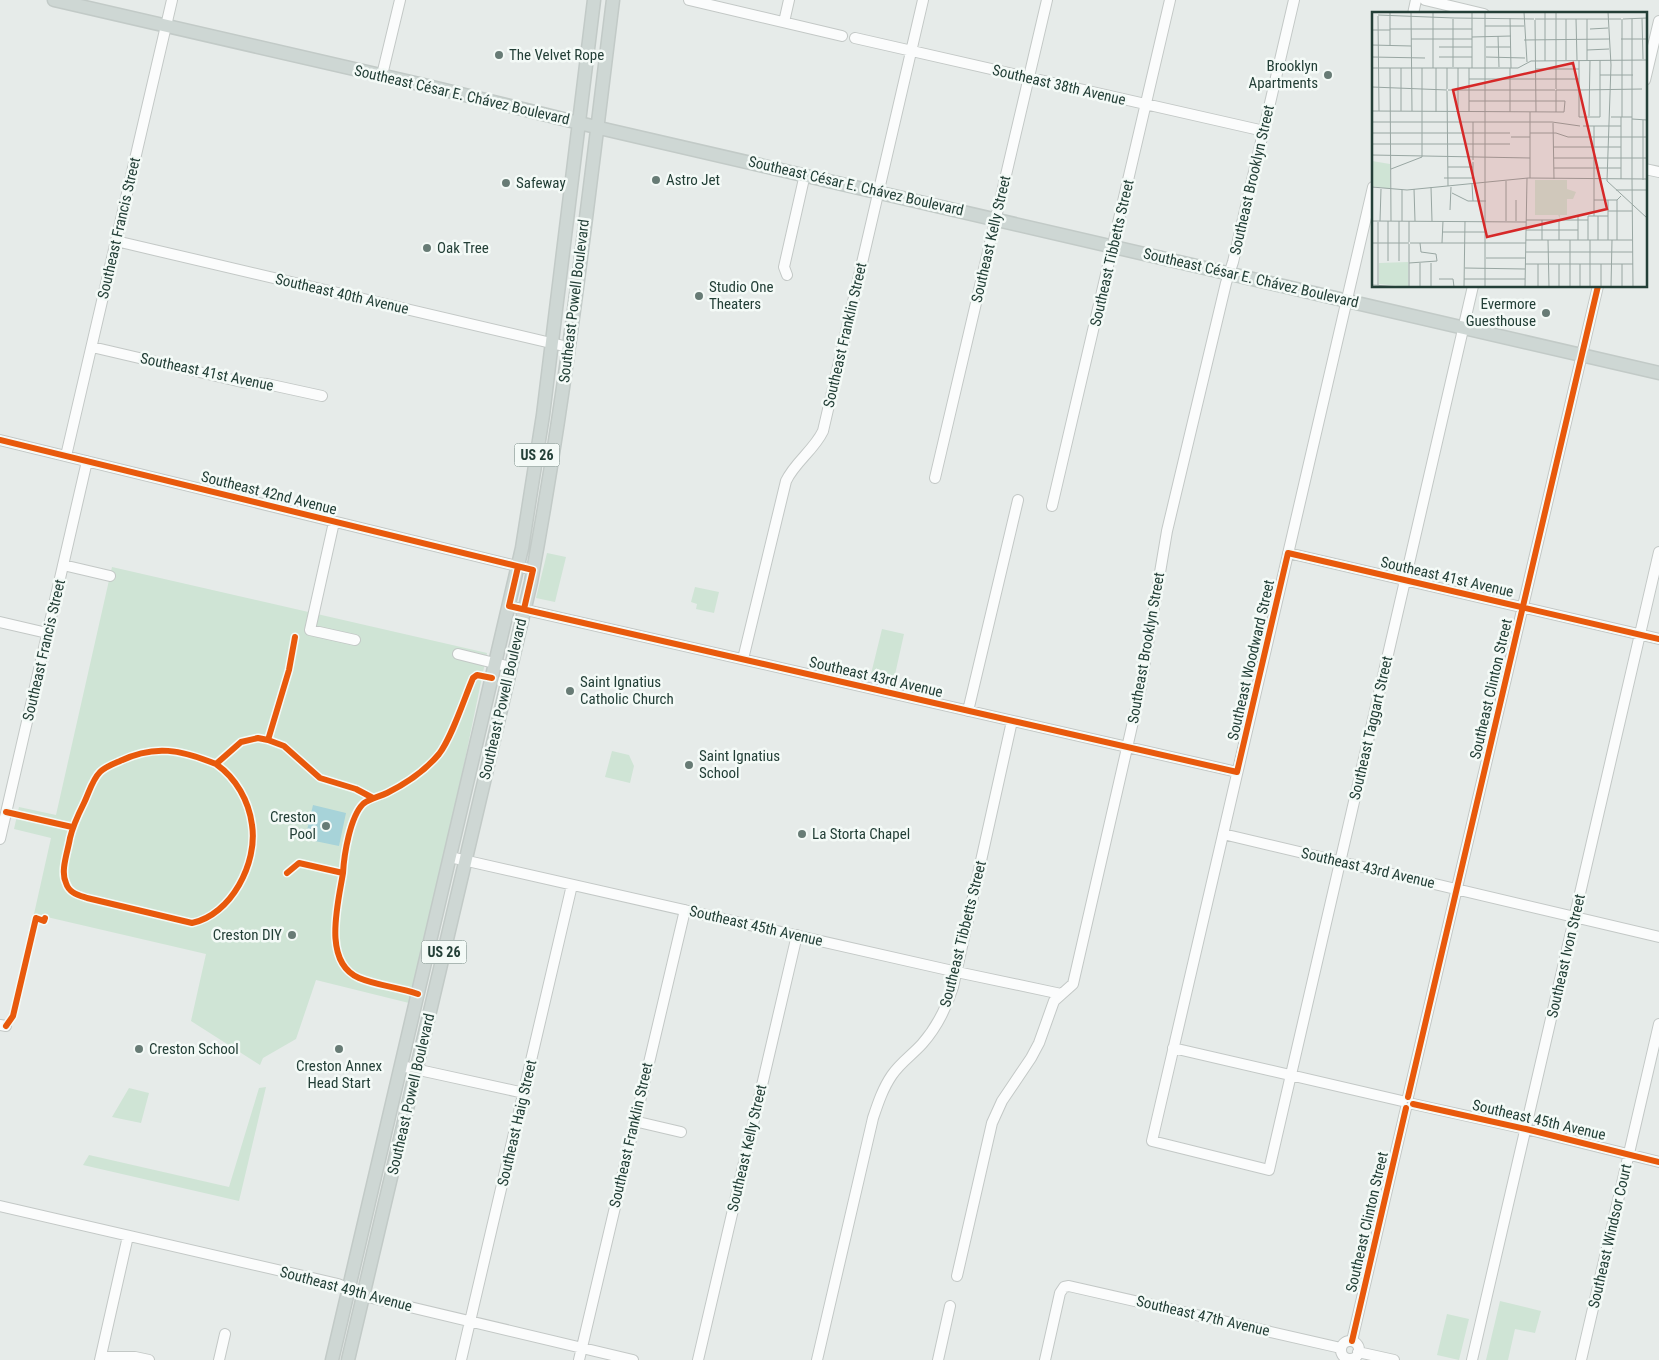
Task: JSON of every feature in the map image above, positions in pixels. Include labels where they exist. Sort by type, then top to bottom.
[{"type":"main road","name":"Southeast César E. Chávez Boulevard","points":[[54,0],[1659,373]]},
{"type":"main road","name":"Southeast Powell Boulevard","points":[[332,1360],[518,567],[543,415],[594,0]]},
{"type":"main road","name":"Southeast Powell Boulevard","points":[[348,1360],[533,570],[557,427],[613,0]]},
{"type":"street","name":"Southeast Francis Street","points":[[66,456],[172,0]]},
{"type":"street","points":[[382,75],[400,0]]},
{"type":"street","points":[[689,0],[842,36]]},
{"type":"street","points":[[784,22],[789,0]]},
{"type":"street","name":"Southeast Franklin Street","points":[[743,659],[786,481],[792,470],[814,446],[823,431],[923,0]]},
{"type":"street","name":"Southeast Kelly Street","points":[[935,478],[1046,0]]},
{"type":"street","name":"Southeast Tibbetts Street","points":[[1052,506],[1170,0]]},
{"type":"street","name":"Southeast Brooklyn Street","points":[[957,1276],[992,1123],[1002,1101],[1031,1058],[1054,1001],[1073,984],[1140,691],[1168,531],[1294,0]]},
{"type":"street","points":[[1425,0],[1476,12]]},
{"type":"street","points":[[1646,76],[1659,20]]},
{"type":"street","name":"Southeast 38th Avenue","points":[[855,38],[1264,131]]},
{"type":"street","points":[[1646,169],[1659,172]]},
{"type":"street","points":[[787,274],[784,266],[805,174]]},
{"type":"street","name":"Southeast Woodward Street","points":[[1269,1170],[1152,1141],[1372,191]]},
{"type":"street","name":"Southeast 40th Avenue","points":[[116,241],[568,347]]},
{"type":"street","name":"Southeast Taggart Street","points":[[1269,1170],[1473,288]]},
{"type":"street","name":"Southeast Clinton Street","points":[[1352,1341],[1598,288]]},
{"type":"street","name":"Southeast 41st Avenue","points":[[92,347],[242,382],[267,384],[322,396]]},
{"type":"street","name":"Southeast 42nd Avenue","points":[[0,440],[533,570]]},
{"type":"street","name":"Southeast Francis Street","points":[[0,839],[3,812],[87,461]]},
{"type":"street","points":[[968,711],[1018,500]]},
{"type":"street","points":[[334,522],[310,630],[354,640]]},
{"type":"street","name":"Southeast Ivon Street","points":[[1472,1360],[1659,552]]},
{"type":"street","name":"Southeast 41st Avenue","points":[[1288,553],[1659,639]]},
{"type":"street","points":[[63,565],[110,576]]},
{"type":"street","name":"Southeast 43rd Avenue","points":[[509,606],[1237,772]]},
{"type":"street","points":[[0,622],[47,633]]},
{"type":"street","points":[[458,654],[510,667]]},
{"type":"street","name":"Southeast Tibbetts Street","points":[[817,1360],[873,1118],[881,1093],[899,1066],[921,1046],[933,1031],[948,1004],[957,972],[1012,721]]},
{"type":"street","name":"Southeast 43rd Avenue","points":[[1223,834],[1659,937]]},
{"type":"street","name":"Southeast 45th Avenue","points":[[450,857],[572,886],[1061,994]]},
{"type":"street","name":"Southeast Haig Street","points":[[461,1360],[572,886]]},
{"type":"street","name":"Southeast Franklin Street","points":[[579,1360],[685,910]]},
{"type":"street","name":"Southeast Kelly Street","points":[[698,1360],[797,935]]},
{"type":"street","name":"Southeast Windsor Court","points":[[1581,1360],[1659,1024]]},
{"type":"street","name":"Southeast 45th Avenue","points":[[1174,1048],[1526,1129],[1659,1162]]},
{"type":"street","points":[[401,1066],[524,1093]]},
{"type":"street","points":[[634,1121],[681,1132]]},
{"type":"street","name":"Southeast 49th Avenue","points":[[0,1206],[338,1284],[372,1298],[633,1360]]},
{"type":"street","points":[[128,1236],[100,1358],[135,1357],[149,1360]]},
{"type":"street","name":"Southeast 47th Avenue","points":[[1045,1360],[1060,1292],[1064,1287],[1069,1286],[1342,1348]]},
{"type":"street","points":[[938,1360],[950,1306]]},
{"type":"street","points":[[219,1360],[225,1334]]},
{"type":"street","points":[[1352,1341],[1357,1345],[1358,1352],[1354,1357],[1348,1359],[1343,1354],[1342,1348],[1345,1342],[1352,1341]]},
{"type":"street","points":[[1358,1352],[1394,1360]]},
{"type":"green space","points":[[547,553],[566,557],[555,602],[536,598]]},
{"type":"green space","points":[[112,567],[487,653],[462,774],[409,1003],[316,980],[296,1039],[263,1058],[260,1065],[191,1021],[206,954],[34,914],[51,838],[14,829],[19,807],[56,815]]},
{"type":"green space","points":[[695,587],[719,592],[714,613],[696,609],[697,604],[691,602]]},
{"type":"green space","points":[[882,629],[904,634],[894,679],[871,674]]},
{"type":"green space","points":[[612,751],[629,755],[634,766],[630,783],[605,777]]},
{"type":"green space","points":[[266,1087],[239,1201],[83,1165],[89,1155],[229,1187],[259,1088]]},
{"type":"green space","points":[[129,1088],[149,1093],[141,1123],[112,1117]]},
{"type":"green space","points":[[1500,1301],[1541,1311],[1535,1333],[1515,1329],[1508,1360],[1486,1360]]},
{"type":"green space","points":[[1447,1314],[1469,1319],[1459,1360],[1437,1355]]},
{"type":"water","name":"Creston Pool","points":[[313,805],[346,813],[339,846],[305,839]]},
{"type":"cycle path","points":[[1408,1097],[1598,288]]},
{"type":"cycle path","points":[[0,440],[533,570],[524,609]]},
{"type":"cycle path","points":[[518,567],[509,606],[1237,772],[1288,553],[1659,639]]},
{"type":"cycle path","points":[[268,740],[289,670],[295,637]]},
{"type":"cycle path","points":[[343,873],[346,847],[358,810],[369,800],[402,785],[428,766],[439,754],[449,738],[473,678],[477,675],[492,678]]},
{"type":"cycle path","points":[[216,764],[230,776],[245,799],[252,825],[253,840],[246,871],[239,885],[219,910],[206,918],[192,923],[87,898],[69,889],[64,878],[64,867],[71,833],[97,775],[112,764],[145,752],[179,752],[216,764],[241,742],[258,738],[268,740],[284,746],[320,778],[356,789],[373,798]]},
{"type":"cycle path","points":[[6,812],[72,827]]},
{"type":"cycle path","points":[[287,873],[299,863],[343,873],[335,931],[336,946],[340,959],[347,970],[359,978],[418,994]]},
{"type":"cycle path","points":[[6,1026],[13,1016],[36,918],[44,921],[45,918]]},
{"type":"cycle path","points":[[1413,1104],[1526,1129],[1659,1162]]},
{"type":"cycle path","points":[[1352,1341],[1406,1108]]},
{"type":"place","name":"The Velvet Rope","points":[[499,55]]},
{"type":"place","name":"Brooklyn Apartments","points":[[1328,75]]},
{"type":"place","name":"Astro Jet","points":[[656,180]]},
{"type":"place","name":"Safeway","points":[[506,183]]},
{"type":"place","name":"Oak Tree","points":[[427,248]]},
{"type":"place","name":"Studio One Theaters","points":[[699,296]]},
{"type":"place","name":"Evermore Guesthouse","points":[[1546,313]]},
{"type":"place","name":"Saint Ignatius Catholic Church","points":[[570,691]]},
{"type":"place","name":"Saint Ignatius School","points":[[689,765]]},
{"type":"place","name":"Creston Pool","points":[[326,826]]},
{"type":"place","name":"La Storta Chapel","points":[[802,834]]},
{"type":"place","name":"Creston DIY","points":[[292,935]]},
{"type":"place","name":"Creston School","points":[[139,1049]]},
{"type":"place","name":"Creston Annex Head Start","points":[[339,1049]]}]
